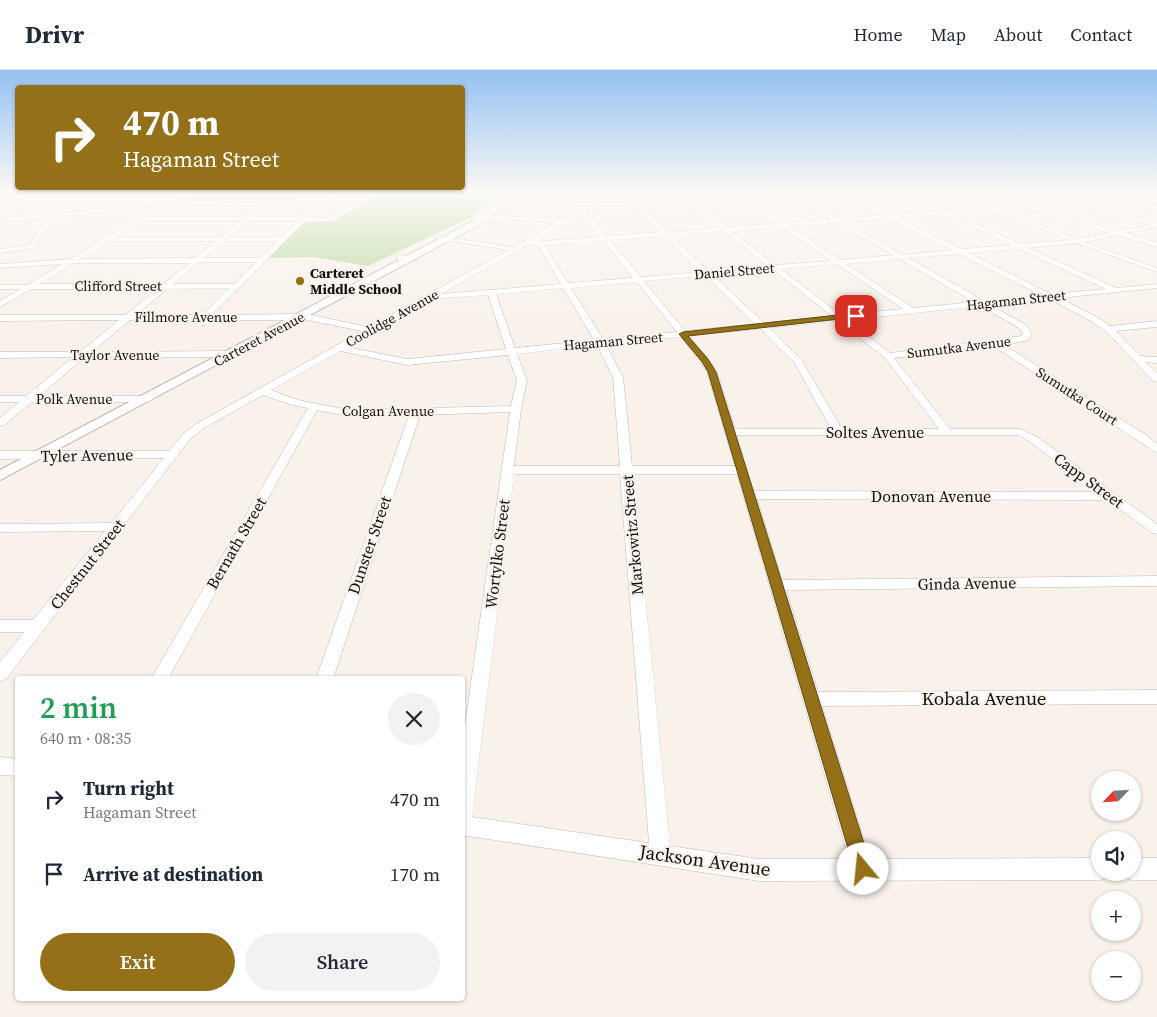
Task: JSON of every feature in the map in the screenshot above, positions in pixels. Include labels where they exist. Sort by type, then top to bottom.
[{"type":"street","points":[[0,251],[27,248],[31,246],[39,235]]},
{"type":"street","points":[[0,305],[114,235]]},
{"type":"street","points":[[0,423],[228,235]]},
{"type":"street","points":[[204,318],[288,235]]},
{"type":"street","name":"Carteret Avenue","points":[[0,466],[283,317],[340,292],[448,235]]},
{"type":"street","name":"Coolidge Avenue","points":[[173,454],[187,436],[200,426],[524,244],[538,240],[545,235]]},
{"type":"street","points":[[602,235],[712,372],[863,869]]},
{"type":"street","points":[[538,240],[647,235]]},
{"type":"street","points":[[666,235],[798,361],[838,432]]},
{"type":"street","points":[[732,235],[887,356],[947,432]]},
{"type":"street","points":[[798,235],[910,310]]},
{"type":"street","points":[[863,235],[981,303]]},
{"type":"street","points":[[930,235],[1096,320],[1108,329],[1157,379]]},
{"type":"street","points":[[994,235],[1114,290]]},
{"type":"street","points":[[1062,235],[1157,270]]},
{"type":"street","name":"Daniel Street","points":[[429,297],[1019,247],[1076,241],[1106,235]]},
{"type":"street","points":[[1124,235],[1157,245]]},
{"type":"street","points":[[443,238],[515,249]]},
{"type":"street","points":[[108,239],[284,239]]},
{"type":"street","name":"Markowitz Street","points":[[538,240],[600,342],[618,377],[660,854]]},
{"type":"street","points":[[0,266],[71,262],[263,260]]},
{"type":"street","name":"Clifford Street","points":[[0,287],[237,286]]},
{"type":"street","name":"Hagaman Street","points":[[340,348],[407,362],[1157,286]]},
{"type":"street","name":"Carteret Avenue","points":[[0,476],[300,317],[340,292]]},
{"type":"street","name":"Wortylko Street","points":[[465,797],[516,409],[522,381],[491,292]]},
{"type":"street","name":"Sumutka Avenue","points":[[887,356],[1026,338],[1028,335],[1023,326],[981,303]]},
{"type":"street","name":"Fillmore Avenue","points":[[0,318],[300,317],[370,330]]},
{"type":"street","points":[[1108,329],[1157,324]]},
{"type":"street","name":"Sumutka Court","points":[[995,343],[1142,437],[1157,450]]},
{"type":"street","name":"Taylor Avenue","points":[[0,355],[230,354]]},
{"type":"street","points":[[1138,359],[1157,360]]},
{"type":"street","name":"Colgan Avenue","points":[[263,391],[296,403],[348,413],[516,409]]},
{"type":"street","name":"Polk Avenue","points":[[0,399],[148,399]]},
{"type":"street","name":"Bernath Street","points":[[160,676],[314,407]]},
{"type":"street","name":"Dunster Street","points":[[325,676],[415,412]]},
{"type":"street","name":"Soltes Avenue","points":[[730,432],[1020,432]]},
{"type":"street","name":"Capp Street","points":[[1020,432],[1033,439],[1157,530]]},
{"type":"street","name":"Tyler Avenue","points":[[0,455],[173,454]]},
{"type":"street","name":"Chestnut Street","points":[[0,674],[173,454]]},
{"type":"street","points":[[508,470],[742,470]]},
{"type":"street","name":"Donovan Avenue","points":[[749,495],[1112,496]]},
{"type":"street","points":[[0,528],[115,527]]},
{"type":"street","name":"Ginda Avenue","points":[[777,585],[1157,581]]},
{"type":"street","points":[[0,626],[38,626]]},
{"type":"street","name":"Kobala Avenue","points":[[811,699],[1157,697]]},
{"type":"street","points":[[0,766],[15,768]]},
{"type":"street","name":"Jackson Avenue","points":[[465,824],[759,870],[1091,869]]},
{"type":"street","points":[[1141,869],[1157,869]]},
{"type":"green space","points":[[287,235],[433,235],[368,266],[313,257],[265,258]]},
{"type":"place","name":"Carteret Middle School","points":[[300,281]]},
{"type":"route","points":[[856,316],[683,334],[712,372],[863,869]]}]
